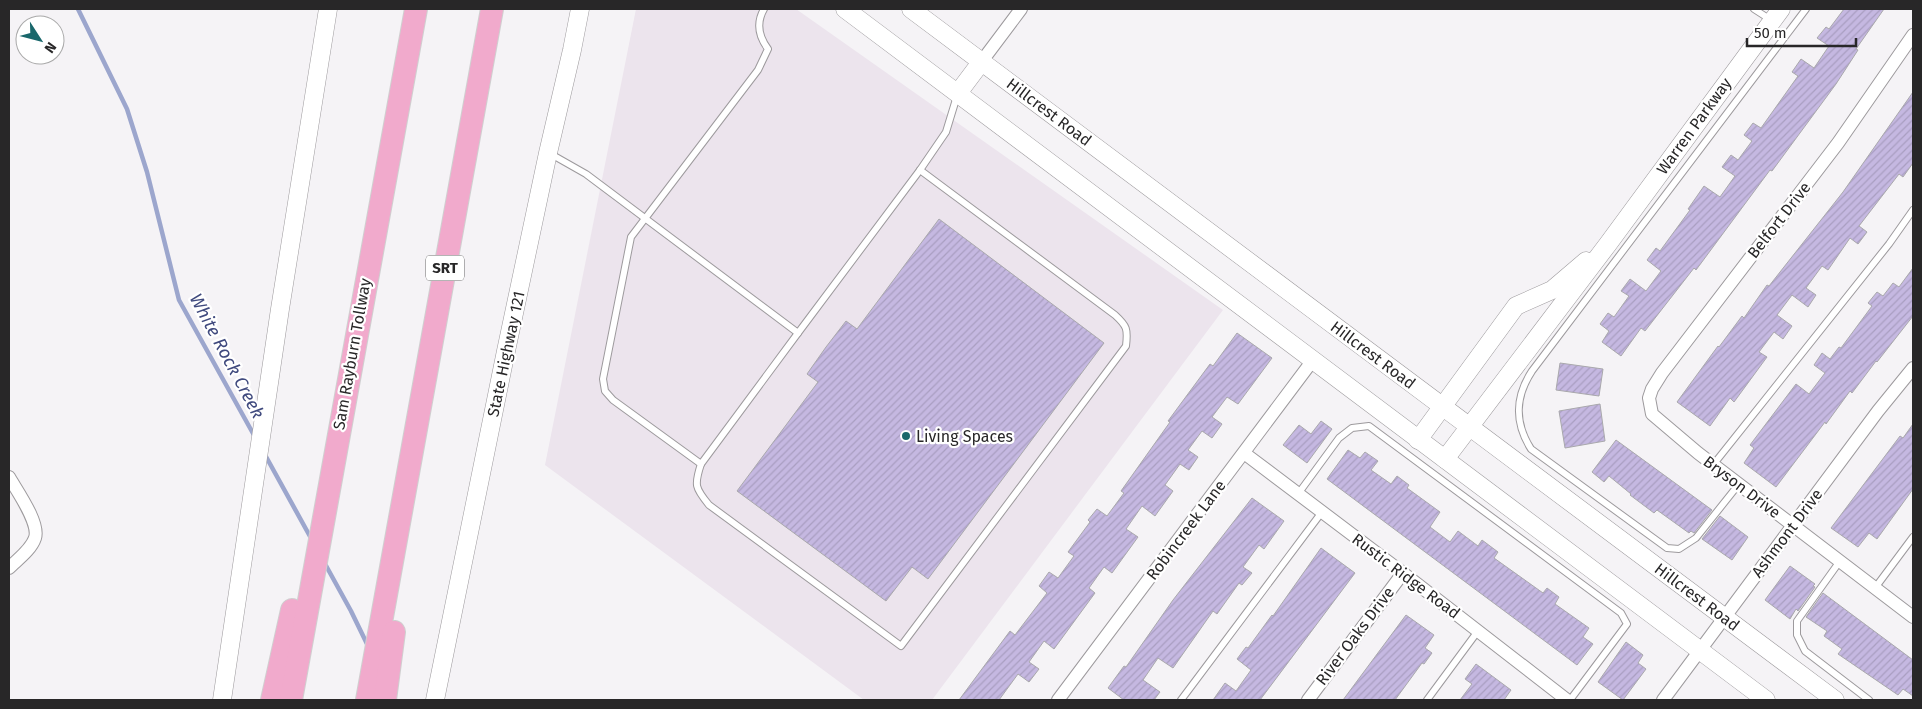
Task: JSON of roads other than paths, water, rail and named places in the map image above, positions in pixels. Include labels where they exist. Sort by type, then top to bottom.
[{"type":"highway","name":"Sam Rayburn Tollway","points":[[291,700],[416,9]]},
{"type":"highway","name":"SRT","points":[[367,700],[492,9]]},
{"type":"highway","points":[[272,700],[295,597],[322,522]]},
{"type":"highway","points":[[385,700],[394,634],[398,528]]},
{"type":"main road","points":[[222,700],[280,309],[328,9]]},
{"type":"main road","points":[[569,9],[572,50]]},
{"type":"main road","name":"State Highway 121","points":[[436,692],[548,153],[580,9]]},
{"type":"main road","points":[[572,50],[587,9]]},
{"type":"main road","points":[[845,9],[1766,700]]},
{"type":"main road","name":"Hillcrest Road","points":[[912,9],[1835,700]]},
{"type":"main road","name":"Warren Parkway","points":[[1445,459],[1608,244],[1777,15]]},
{"type":"main road","points":[[958,93],[982,61]]},
{"type":"main road","name":"Warren Parkway","points":[[1418,440],[1516,306],[1552,290],[1608,244]]},
{"type":"street","points":[[982,61],[1021,9]]},
{"type":"street","name":"Belfort Drive","points":[[1650,405],[1649,398],[1662,373],[1838,143],[1913,35]]},
{"type":"street","name":"Robincreek Lane","points":[[1058,700],[1313,360]]},
{"type":"street","name":"Ashmont Drive","points":[[1663,700],[1878,411],[1913,368]]},
{"type":"street","name":"Bryson Drive","points":[[1650,405],[1652,414],[1713,465],[1913,617]]},
{"type":"street","name":"Rustic Ridge Road","points":[[1244,453],[1478,632],[1552,696],[1569,700]]},
{"type":"street","points":[[9,477],[36,529],[35,539],[27,551],[9,568]]},
{"type":"street","name":"River Oaks Drive","points":[[1308,700],[1403,573]]},
{"type":"lane","points":[[701,464],[613,400],[605,391],[603,379],[631,237],[758,70],[768,50],[759,27],[760,17],[764,9]]},
{"type":"lane","points":[[1754,9],[1777,15]]},
{"type":"lane","points":[[1739,484],[1696,538],[1679,549],[1667,548],[1531,449],[1520,428],[1519,398],[1523,385],[1532,371],[1806,9]]},
{"type":"lane","points":[[920,170],[1115,314],[1125,325],[1127,334],[1126,346],[901,646],[709,505],[698,491],[696,481],[701,464],[920,170],[946,132],[958,93]]},
{"type":"lane","points":[[548,153],[586,174],[798,333]]},
{"type":"lane","points":[[1713,465],[1889,244],[1913,210]]},
{"type":"lane","points":[[1298,494],[1338,438],[1352,428],[1369,426],[1621,613],[1627,624],[1569,700]]},
{"type":"lane","points":[[1181,700],[1322,512]]},
{"type":"lane","points":[[1875,588],[1913,537]]},
{"type":"lane","points":[[1840,561],[1797,621],[1796,635],[1805,651],[1869,700]]},
{"type":"lane","points":[[1427,700],[1478,632]]},
{"type":"waterway","name":"White Rock Creek","points":[[78,9],[127,109],[147,172],[179,300],[255,437]]},
{"type":"waterway","name":"White Rock Creek","points":[[264,453],[312,540]]},
{"type":"waterway","name":"White Rock Creek","points":[[324,562],[368,646]]},
{"type":"place","name":"Living Spaces","points":[[906,436]]}]
